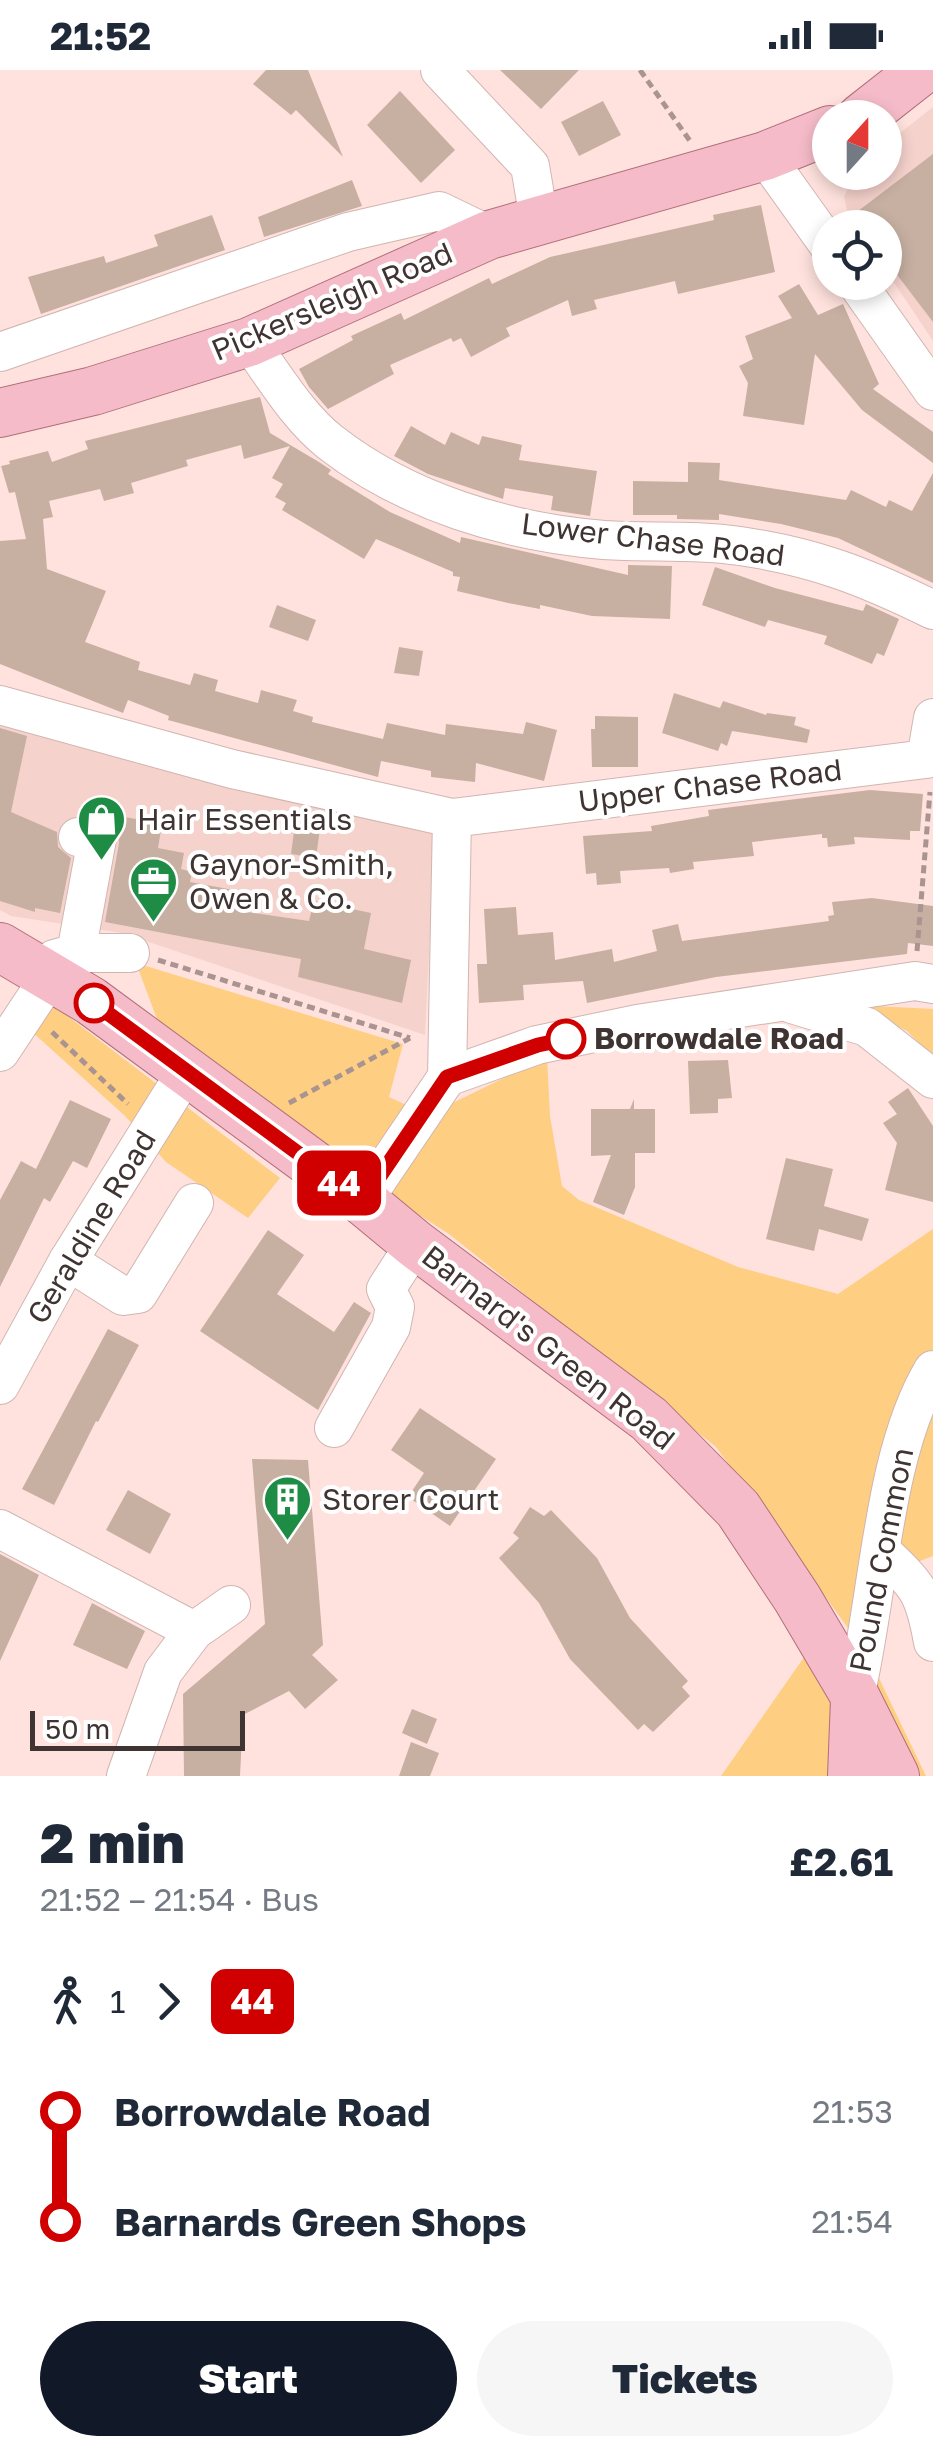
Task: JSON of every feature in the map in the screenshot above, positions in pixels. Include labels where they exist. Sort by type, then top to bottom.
[{"type":"main road","points":[[884,100],[922,70]]},
{"type":"main road","name":"Pickersleigh Road","points":[[0,413],[94,391],[249,342],[489,235],[765,156],[812,137]]},
{"type":"main road","name":"Barnard's Green Road","points":[[38,970],[363,1201],[649,1419],[738,1509],[856,1696],[895,1776]]},
{"type":"main road","points":[[852,1776],[856,1696]]},
{"type":"street","points":[[440,70],[530,166],[539,220]]},
{"type":"street","points":[[765,156],[812,222]]},
{"type":"street","name":"Pickersleigh Road","points":[[0,352],[348,232],[439,211],[489,235]]},
{"type":"street","points":[[869,300],[933,391]]},
{"type":"street","name":"Lower Chase Road","points":[[249,342],[326,440],[379,474],[446,507],[532,530],[604,540],[737,545],[801,557],[864,576],[933,610]]},
{"type":"street","name":"Upper Chase Road","points":[[0,705],[91,747],[232,768],[452,818],[926,759]]},
{"type":"street","points":[[926,759],[933,718]]},
{"type":"street","points":[[363,1201],[447,1077],[452,818]]},
{"type":"street","points":[[0,1052],[97,840],[78,836]]},
{"type":"street","points":[[38,970],[130,953]]},
{"type":"street","points":[[447,1077],[538,1045],[636,1024],[924,982]]},
{"type":"street","points":[[779,1001],[867,1027],[933,1079]]},
{"type":"street","name":"Geraldine Road","points":[[0,1385],[68,1261],[186,1072]]},
{"type":"street","points":[[68,1261],[123,1296],[138,1294],[194,1203]]},
{"type":"street","points":[[334,1428],[391,1326],[395,1307],[386,1288],[415,1244]]},
{"type":"street","name":"Pound Common","points":[[856,1696],[898,1465],[919,1393],[933,1370]]},
{"type":"street","points":[[0,1529],[178,1613],[231,1605]]},
{"type":"street","points":[[881,1551],[910,1579],[926,1603],[933,1642]]},
{"type":"street","points":[[126,1776],[163,1672],[178,1613]]},
{"type":"path","points":[[640,70],[711,171]]},
{"type":"path","points":[[924,982],[930,788],[926,759]]},
{"type":"path","points":[[130,953],[410,1038],[447,1077]]},
{"type":"path","points":[[38,970],[152,1127]]},
{"type":"shaded area","points":[[933,107],[933,341],[902,294],[902,210],[847,210],[844,197],[847,190],[902,190],[902,132]]},
{"type":"shaded area","points":[[0,718],[435,833],[425,1035],[122,933],[11,916],[0,910]]},
{"type":"shaded area","points":[[136,963],[403,1044],[389,1097],[428,1115],[547,1057],[550,1116],[562,1186],[579,1200],[738,1267],[838,1294],[933,1229],[933,1556],[891,1572],[876,1672],[926,1776],[866,1776],[851,1632],[716,1447],[449,1234],[160,1027]]},
{"type":"shaded area","points":[[52,1004],[280,1178],[248,1218],[166,1162],[125,1116],[30,1030]]},
{"type":"shaded area","points":[[855,1005],[933,1009],[933,1057],[907,1031]]},
{"type":"shaded area","points":[[807,1653],[838,1700],[834,1776],[721,1776]]},
{"type":"building","points":[[266,70],[308,70],[343,157],[296,110],[291,115],[253,84]]},
{"type":"building","points":[[500,70],[579,70],[541,109]]},
{"type":"building","points":[[400,91],[455,150],[421,183],[367,125]]},
{"type":"building","points":[[603,101],[621,135],[579,156],[561,122]]},
{"type":"building","points":[[933,154],[933,322],[902,281],[902,210],[859,210],[886,190],[902,190],[902,178]]},
{"type":"building","points":[[352,180],[362,206],[264,237],[258,217]]},
{"type":"building","points":[[761,205],[775,272],[678,294],[675,281],[594,300],[597,309],[572,316],[568,300],[506,328],[510,336],[471,357],[461,338],[453,342],[451,338],[390,365],[394,374],[328,409],[299,369],[353,340],[351,336],[401,313],[404,320],[489,278],[492,284],[550,257],[714,220],[713,215]]},
{"type":"building","points":[[212,215],[225,250],[41,314],[28,277],[104,256],[106,263],[158,246],[154,235]]},
{"type":"building","points":[[799,284],[818,315],[843,304],[879,384],[873,389],[933,432],[933,463],[862,410],[815,354],[804,425],[743,416],[748,383],[739,366],[753,359],[745,336],[792,318],[778,296]]},
{"type":"building","points":[[260,397],[270,433],[319,462],[331,470],[328,474],[390,512],[460,543],[461,537],[628,575],[628,565],[672,566],[670,619],[592,616],[457,591],[460,577],[453,576],[453,572],[376,539],[364,559],[282,510],[286,503],[275,497],[283,484],[272,478],[290,446],[244,459],[241,445],[186,460],[188,466],[131,483],[134,493],[104,501],[100,489],[49,501],[53,517],[43,519],[47,569],[106,591],[85,642],[140,662],[138,670],[190,685],[194,673],[218,680],[215,691],[258,703],[261,690],[297,700],[293,711],[313,717],[312,722],[383,739],[387,723],[445,735],[446,724],[523,734],[526,722],[557,730],[544,781],[476,763],[475,782],[431,777],[431,771],[381,761],[378,777],[168,720],[169,716],[128,700],[123,713],[0,664],[0,541],[26,539],[15,492],[9,493],[1,466],[48,451],[52,462],[88,449],[85,441]]},
{"type":"building","points":[[411,426],[445,445],[451,432],[479,445],[482,436],[522,445],[519,460],[597,471],[590,516],[551,510],[553,496],[505,488],[503,499],[428,474],[394,456]]},
{"type":"building","points":[[688,462],[720,463],[719,480],[846,500],[851,490],[886,507],[889,500],[912,511],[933,473],[933,583],[838,538],[781,524],[719,514],[719,520],[633,515],[633,481],[688,482]]},
{"type":"building","points":[[715,567],[775,588],[863,611],[866,604],[899,619],[884,656],[877,653],[872,664],[824,644],[827,636],[768,620],[765,627],[702,605]]},
{"type":"building","points":[[277,605],[316,620],[308,641],[269,627]]},
{"type":"building","points":[[399,647],[423,651],[419,676],[394,673]]},
{"type":"building","points":[[674,693],[720,708],[723,701],[766,715],[796,717],[794,725],[810,730],[807,743],[732,731],[727,746],[721,743],[718,751],[662,733]]},
{"type":"building","points":[[595,716],[638,717],[638,767],[592,767],[591,729],[595,729]]},
{"type":"building","points":[[0,728],[27,736],[11,812],[57,832],[58,847],[71,858],[60,913],[35,908],[35,912],[0,901]]},
{"type":"building","points":[[870,790],[923,794],[920,831],[910,831],[910,840],[854,837],[855,844],[828,847],[822,834],[752,842],[754,856],[693,862],[694,869],[670,873],[669,868],[620,871],[621,883],[597,885],[596,873],[586,874],[583,836],[652,831],[651,826],[709,816],[708,810]]},
{"type":"building","points":[[83,809],[162,824],[158,848],[184,853],[181,869],[192,872],[190,882],[250,893],[247,912],[309,921],[314,901],[371,913],[364,949],[411,960],[402,1003],[298,977],[301,959],[105,922],[118,832],[110,821],[82,815]]},
{"type":"building","points":[[295,824],[320,828],[316,858],[291,854]]},
{"type":"building","points":[[872,898],[933,906],[933,946],[908,943],[907,954],[716,977],[587,1003],[583,981],[523,985],[524,1000],[479,1003],[477,964],[487,964],[484,909],[516,907],[518,935],[553,932],[555,960],[612,949],[614,962],[657,951],[652,930],[678,924],[682,941],[829,921],[828,916],[834,915],[832,902]]},
{"type":"building","points":[[728,1060],[732,1098],[718,1099],[718,1113],[690,1114],[688,1061]]},
{"type":"building","points":[[908,1088],[933,1126],[933,1202],[885,1190],[897,1143],[883,1123],[897,1114],[888,1102]]},
{"type":"building","points":[[634,1099],[634,1109],[655,1109],[655,1153],[635,1153],[635,1187],[624,1215],[593,1202],[611,1155],[591,1156],[591,1109],[630,1109]]},
{"type":"building","points":[[70,1100],[111,1119],[87,1168],[73,1161],[50,1202],[44,1198],[0,1287],[0,1200],[21,1161],[36,1169]]},
{"type":"building","points":[[786,1158],[833,1169],[824,1206],[869,1219],[862,1241],[819,1229],[814,1251],[766,1239]]},
{"type":"building","points":[[268,1230],[304,1255],[277,1294],[334,1332],[354,1302],[371,1313],[318,1410],[200,1331]]},
{"type":"building","points":[[108,1329],[139,1345],[54,1505],[22,1489]]},
{"type":"building","points":[[420,1408],[496,1459],[450,1526],[408,1497],[424,1473],[391,1450]]},
{"type":"building","name":"Storer Court","points":[[252,1459],[308,1460],[323,1645],[312,1655],[338,1680],[305,1709],[289,1691],[243,1715],[240,1776],[184,1776],[183,1694],[265,1624]]},
{"type":"building","points":[[128,1490],[171,1514],[150,1554],[106,1530]]},
{"type":"building","points":[[530,1507],[544,1516],[551,1510],[597,1558],[630,1618],[688,1681],[682,1687],[690,1696],[653,1732],[644,1724],[638,1730],[570,1659],[539,1603],[499,1558],[519,1538],[513,1533]]},
{"type":"building","points":[[0,1554],[39,1575],[0,1661]]},
{"type":"building","points":[[92,1603],[145,1631],[127,1669],[73,1645]]},
{"type":"building","points":[[412,1709],[437,1719],[427,1744],[402,1733]]},
{"type":"building","points":[[411,1742],[439,1753],[430,1776],[399,1776]]},
{"type":"bus line","name":"44","points":[[94,1003],[363,1201],[447,1077],[566,1039]]},
{"type":"place","name":"Hair Essentials","points":[[102,862]]},
{"type":"place","name":"Gaynor-Smith, Owen & Co.","points":[[154,924]]},
{"type":"place","name":"Borrowdale Road","points":[[566,1039]]},
{"type":"place","name":"Storer Court","points":[[287,1542]]}]
